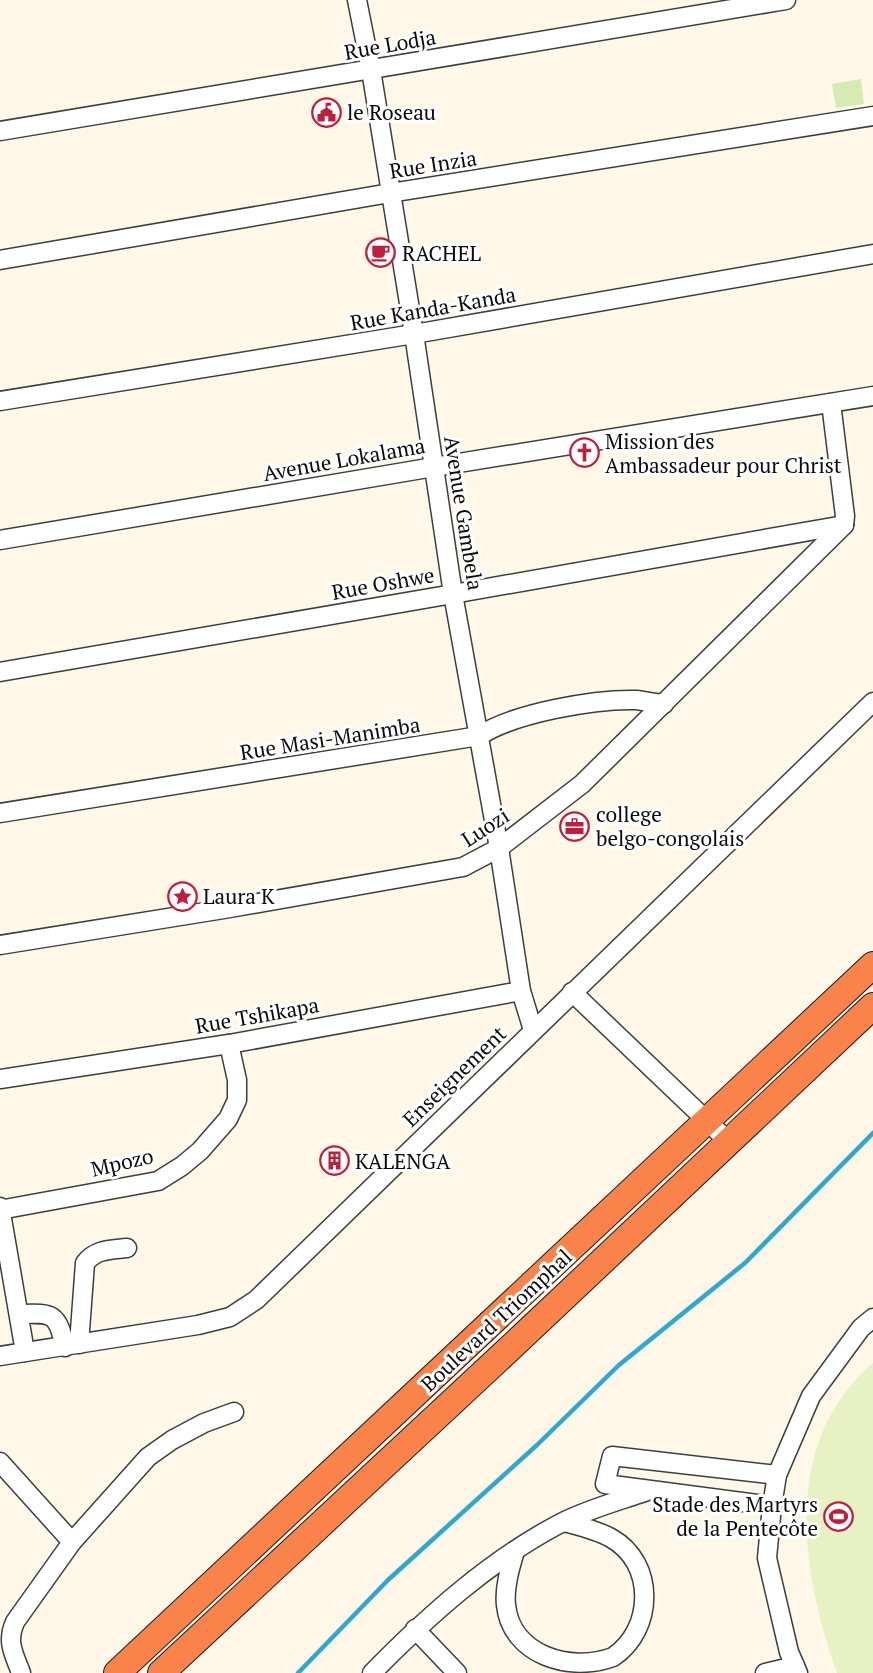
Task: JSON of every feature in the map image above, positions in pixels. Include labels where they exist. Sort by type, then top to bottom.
[{"type":"highway","name":"Boulevard Triomphal","points":[[117,1673],[873,965]]},
{"type":"highway","name":"Boulevard Triomphal","points":[[161,1673],[873,1006]]},
{"type":"street","name":"Avenue Gambela","points":[[357,0],[371,70],[414,334],[453,594],[499,848],[520,991],[533,1030]]},
{"type":"street","name":"Rue Lodja","points":[[0,131],[786,0]]},
{"type":"street","name":"Rue Inzia","points":[[0,260],[390,193],[873,116]]},
{"type":"street","name":"Rue Kanda-Kanda","points":[[0,401],[414,334],[873,254]]},
{"type":"street","name":"Avenue Lokalama","points":[[0,540],[873,396]]},
{"type":"street","points":[[831,403],[845,516],[844,525]]},
{"type":"street","name":"Rue Oshwe","points":[[0,672],[844,525]]},
{"type":"street","name":"Luozi","points":[[0,945],[463,867],[499,848],[582,784],[844,525]]},
{"type":"street","name":"Rue Masi-Manimba","points":[[0,813],[479,736],[509,720],[562,708],[637,700],[663,704]]},
{"type":"street","name":"Enseignement","points":[[0,1356],[198,1325],[230,1317],[256,1300],[873,702]]},
{"type":"street","name":"Rue Tshikapa","points":[[0,1079],[229,1044],[520,991]]},
{"type":"street","points":[[572,992],[729,1142]]},
{"type":"street","name":"Mpozo","points":[[0,1209],[158,1180],[182,1166],[228,1119],[237,1100],[237,1080],[229,1044]]},
{"type":"street","points":[[0,1209],[25,1352]]},
{"type":"street","points":[[72,1345],[85,1263],[98,1252],[127,1248]]},
{"type":"street","points":[[19,1314],[51,1316],[60,1324],[72,1345]]},
{"type":"street","points":[[765,1673],[797,1670],[789,1652],[767,1558],[777,1475],[811,1396],[861,1328],[873,1318]]},
{"type":"street","points":[[21,1673],[9,1641],[10,1631],[72,1542],[148,1457],[188,1431],[234,1412]]},
{"type":"street","points":[[772,1506],[605,1484],[612,1456],[777,1475]]},
{"type":"street","points":[[0,1462],[72,1542]]},
{"type":"street","points":[[372,1673],[415,1629],[514,1551],[564,1522],[650,1490]]},
{"type":"street","points":[[514,1551],[507,1581],[506,1605],[512,1628],[525,1647],[544,1661],[567,1668],[590,1666],[612,1657],[630,1642],[641,1621],[645,1598],[641,1575],[630,1554],[612,1539],[564,1522]]},
{"type":"street","points":[[415,1629],[457,1673]]},
{"type":"green space","points":[[861,79],[864,104],[836,108],[832,84]]},
{"type":"green space","name":"Stade des Martyrs de la Pentecôte","points":[[873,1363],[873,1673],[837,1673],[814,1593],[808,1551],[807,1510],[811,1469],[823,1431],[843,1395]]},
{"type":"waterway","points":[[298,1673],[388,1580],[537,1445],[619,1365],[745,1263],[873,1133]]},
{"type":"place","name":"le Roseau","points":[[326,112]]},
{"type":"place","name":"RACHEL","points":[[381,253]]},
{"type":"place","name":"Mission des Ambassadeur pour Christ","points":[[584,453]]},
{"type":"place","name":"college belgo-congolais","points":[[575,826]]},
{"type":"place","name":"Laura K","points":[[182,896]]},
{"type":"place","name":"KALENGA","points":[[334,1161]]},
{"type":"place","name":"Stade des Martyrs de la Pentecôte","points":[[839,1516]]}]
